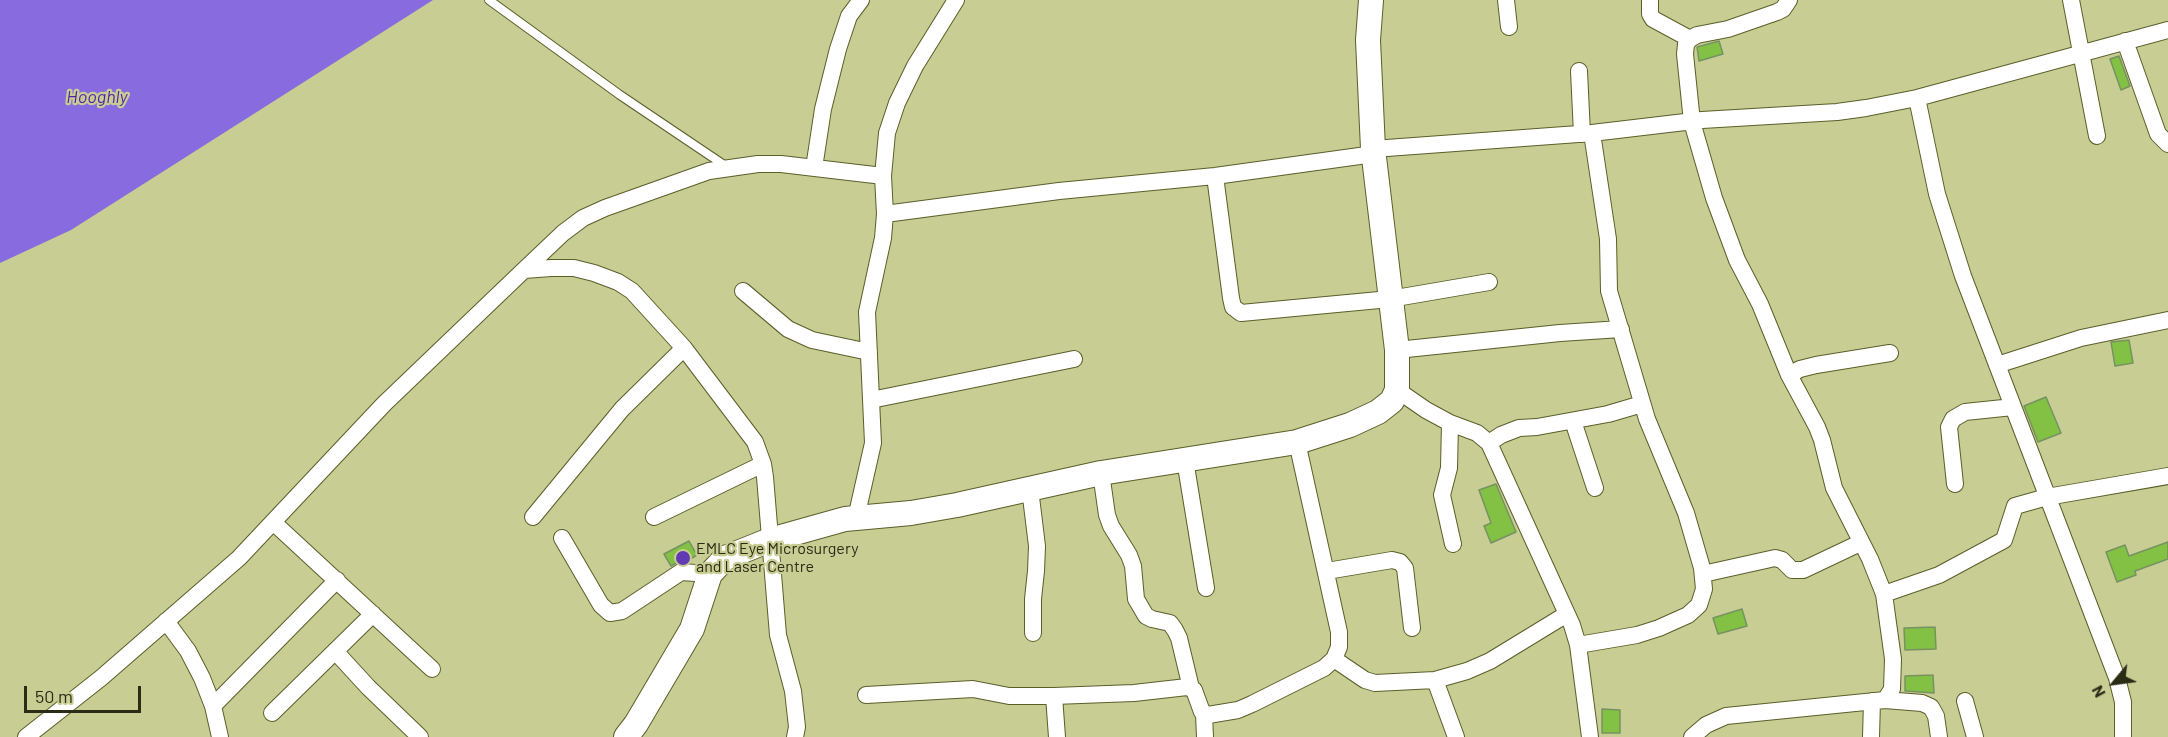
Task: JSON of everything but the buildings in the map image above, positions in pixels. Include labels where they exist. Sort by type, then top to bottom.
[{"type":"main road","points":[[626,737],[692,629],[710,574],[725,558],[770,540],[856,518],[911,513],[1101,473],[1297,442],[1350,425],[1378,412],[1392,401],[1397,390],[1397,350],[1373,152],[1368,40],[1371,0]]},
{"type":"street","points":[[814,168],[823,109],[838,49],[849,16],[861,0]]},
{"type":"street","points":[[856,518],[870,465],[873,443],[867,312],[880,255],[885,214],[883,176],[887,134],[897,103],[915,66],[956,0]]},
{"type":"street","points":[[1506,0],[1509,27]]},
{"type":"street","points":[[1650,0],[1650,14],[1653,19],[1690,39]]},
{"type":"street","points":[[1789,0],[1783,9],[1777,12],[1728,29],[1697,35],[1686,44],[1692,122],[1714,198],[1737,260],[1760,304],[1789,375],[1817,427],[1834,488],[1873,566],[1884,594],[1893,659],[1892,689],[1879,700],[1871,737]]},
{"type":"street","points":[[2070,0],[2097,136]]},
{"type":"street","points":[[885,214],[1059,191],[1215,176],[1373,152],[1750,116],[1837,112],[1917,98],[2168,30]]},
{"type":"street","points":[[2125,40],[2158,134],[2168,144]]},
{"type":"street","points":[[1578,645],[1637,635],[1659,628],[1688,615],[1699,605],[1704,589],[1703,574],[1686,513],[1656,444],[1642,404],[1609,291],[1608,240],[1587,133],[1579,71]]},
{"type":"street","points":[[1917,98],[1938,194],[1963,276],[2117,678],[2123,702],[2123,737]]},
{"type":"street","points":[[26,737],[101,678],[239,558],[384,404],[563,232],[583,218],[709,171],[728,167],[770,164],[883,176]]},
{"type":"street","points":[[1215,176],[1231,298],[1237,311],[1248,313],[1390,300],[1489,282]]},
{"type":"street","points":[[524,270],[574,268],[618,282],[632,291],[684,348],[755,442],[763,464],[778,635],[793,691],[797,727],[795,737]]},
{"type":"street","points":[[743,291],[788,329],[812,340],[868,352]]},
{"type":"street","points":[[1996,365],[2081,338],[2168,320]]},
{"type":"street","points":[[1397,350],[1621,329]]},
{"type":"street","points":[[533,517],[622,409],[684,348]]},
{"type":"street","points":[[1789,375],[1800,369],[1816,365],[1890,352]]},
{"type":"street","points":[[871,400],[1074,359]]},
{"type":"street","points":[[1397,390],[1426,410],[1450,423],[1477,433],[1489,443],[1568,614],[1578,645],[1590,737]]},
{"type":"street","points":[[1489,443],[1519,428],[1620,412],[1642,404]]},
{"type":"street","points":[[1955,484],[1949,428],[1953,419],[1965,412],[2013,407]]},
{"type":"street","points":[[1573,421],[1595,488]]},
{"type":"street","points":[[1450,423],[1449,468],[1442,495],[1454,544]]},
{"type":"street","points":[[1204,714],[1221,714],[1252,704],[1324,668],[1334,659],[1339,632],[1297,442]]},
{"type":"street","points":[[1185,460],[1206,588]]},
{"type":"street","points":[[654,517],[763,464]]},
{"type":"street","points":[[1101,473],[1110,526],[1129,555],[1133,566],[1136,598],[1146,616],[1170,623],[1179,638],[1191,688],[1196,693],[1204,714],[1205,737]]},
{"type":"street","points":[[1884,594],[1939,575],[2004,540],[2015,507],[2047,497],[2168,476]]},
{"type":"street","points":[[1030,489],[1036,546],[1033,633]]},
{"type":"street","points":[[273,522],[432,669]]},
{"type":"street","points":[[562,538],[601,605],[610,613],[622,611],[681,572],[710,574]]},
{"type":"street","points":[[1703,574],[1775,558],[1782,560],[1792,570],[1803,570],[1860,543]]},
{"type":"street","points":[[1326,571],[1392,560],[1400,562],[1405,568],[1412,628]]},
{"type":"street","points":[[213,706],[337,580]]},
{"type":"street","points":[[272,713],[373,614]]},
{"type":"street","points":[[1334,659],[1365,680],[1375,683],[1435,680],[1467,671],[1490,661],[1568,614]]},
{"type":"street","points":[[166,621],[188,651],[202,678],[213,706],[220,737]]},
{"type":"street","points":[[335,651],[368,687],[420,737]]},
{"type":"street","points":[[1435,680],[1455,737]]},
{"type":"street","points":[[866,695],[973,689],[1009,696],[1054,696],[1191,688]]},
{"type":"street","points":[[1054,696],[1057,737]]},
{"type":"street","points":[[1692,737],[1706,725],[1726,716],[1879,700],[1931,707],[1936,716],[1939,737]]},
{"type":"street","points":[[1965,701],[1975,737]]},
{"type":"lane","points":[[489,0],[620,95],[728,167]]},
{"type":"water","name":"Hooghly","points":[[0,0],[433,0],[71,230],[0,263]]},
{"type":"place","name":"EMLC Eye Microsurgery and Laser Centre","points":[[683,558]]}]
